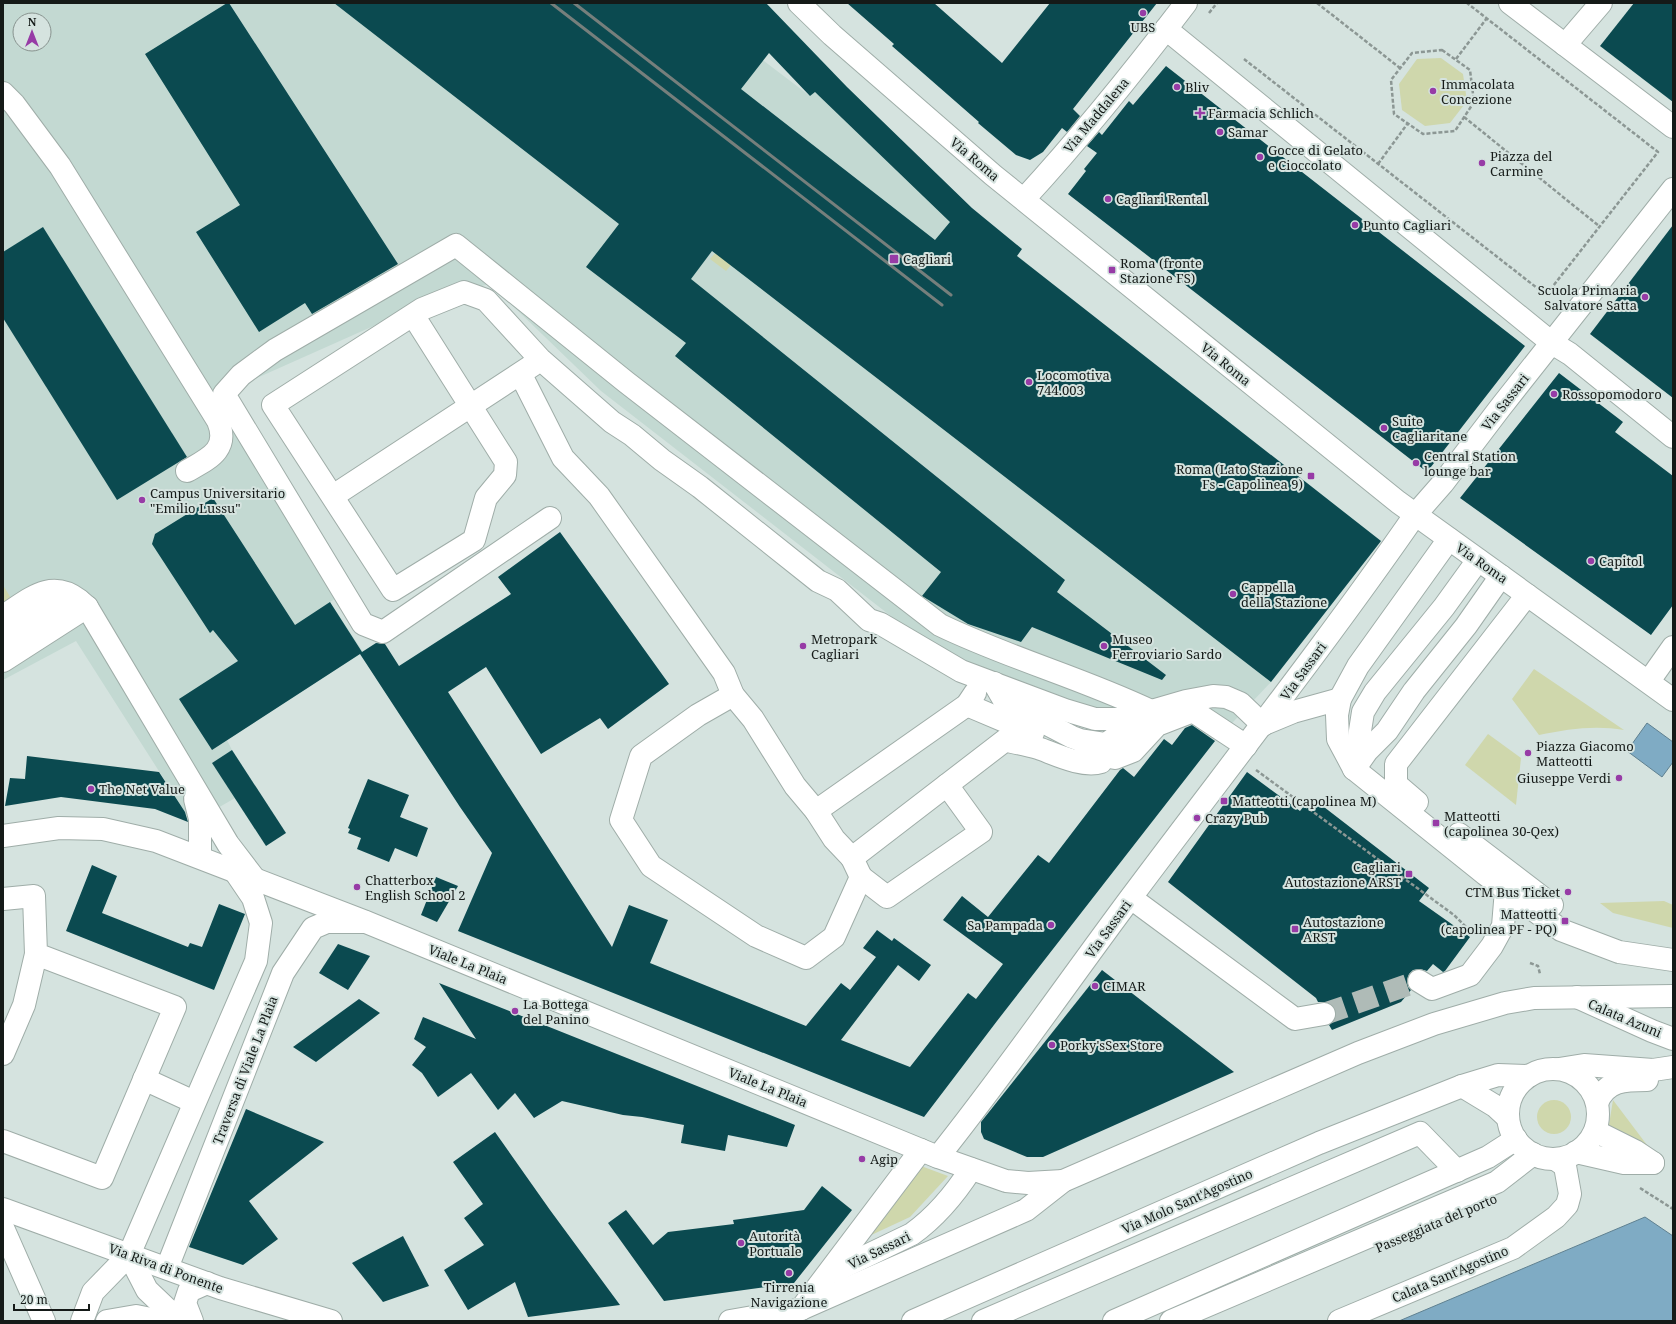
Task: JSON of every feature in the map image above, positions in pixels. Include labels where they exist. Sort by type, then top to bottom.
[{"type":"main road","name":"Via Roma","points":[[799,3],[832,35],[1098,261],[1415,515],[1649,681],[1673,700]]},
{"type":"main road","points":[[1186,3],[1166,29],[1552,343],[1570,354],[1673,436]]},
{"type":"main road","points":[[1510,3],[1673,127]]},
{"type":"main road","points":[[1565,45],[1601,3]]},
{"type":"main road","name":"Via Maddalena","points":[[1024,199],[1056,163],[1166,29]]},
{"type":"main road","points":[[3,93],[14,104],[60,166],[218,421],[222,430],[222,439],[219,448],[208,459],[187,472]]},
{"type":"main road","name":"Via Sassari","points":[[801,1309],[830,1273],[906,1171],[929,1153],[973,1112],[1131,898],[1263,725],[1415,515],[1443,483],[1500,408],[1673,189]]},
{"type":"main road","points":[[550,518],[383,632],[363,624],[224,394],[241,375],[275,350],[456,245],[626,382],[940,625],[976,642],[1116,694],[1151,711]]},
{"type":"main road","points":[[413,315],[472,406],[506,462],[505,475],[486,498],[474,540],[393,590],[273,405],[422,309],[464,292],[486,300],[540,359],[612,422],[632,435],[662,460],[700,487],[818,581],[837,590],[869,620],[881,624],[961,671],[1065,710],[1095,719],[1124,719],[1213,696],[1226,697],[1240,703],[1263,725],[1293,712],[1340,699]]},
{"type":"main road","points":[[333,496],[521,375],[540,359]]},
{"type":"main road","points":[[521,375],[563,458],[603,502],[724,673],[733,695],[753,719],[796,786],[816,811],[834,839],[856,867],[887,897],[981,832],[947,785]]},
{"type":"main road","points":[[1449,539],[1358,666],[1340,699],[1337,715],[1338,740],[1354,769],[1506,890],[1561,930],[1619,952],[1673,960]]},
{"type":"main road","points":[[1354,769],[1363,712],[1375,692],[1444,606],[1478,560]]},
{"type":"main road","points":[[1354,769],[1367,751],[1387,731],[1414,691],[1466,626],[1501,576]]},
{"type":"main road","points":[[3,616],[39,593],[55,589],[70,593],[84,604],[228,844],[254,878]]},
{"type":"main road","points":[[1527,595],[1396,764],[1396,784],[1568,917],[1619,952]]},
{"type":"main road","points":[[3,638],[50,608],[69,599],[84,604]]},
{"type":"main road","points":[[3,661],[84,604]]},
{"type":"main road","points":[[1649,681],[1673,647]]},
{"type":"main road","points":[[816,811],[967,705],[989,681]]},
{"type":"main road","points":[[733,695],[698,715],[641,756],[621,820],[651,866],[756,936],[806,958],[834,937],[856,867],[947,785],[1014,734]]},
{"type":"main road","points":[[967,705],[1037,748],[1064,758],[1096,764],[1133,751],[1157,725],[1193,711],[1241,752]]},
{"type":"main road","points":[[190,780],[200,819],[200,858]]},
{"type":"main road","name":"Viale La Plaia","points":[[3,836],[59,828],[103,829],[156,841],[366,922],[929,1153]]},
{"type":"main road","points":[[82,1321],[93,1292],[129,1255],[256,961],[261,923],[253,898],[234,870]]},
{"type":"main road","points":[[1419,981],[1432,989],[1470,975],[1492,946],[1503,926],[1506,890]]},
{"type":"main road","points":[[3,899],[34,896],[36,954],[24,1005],[3,1054]]},
{"type":"main road","points":[[1131,898],[1294,1019],[1324,1014]]},
{"type":"main road","name":"Traversa di Viale La Plaia","points":[[167,1268],[282,973],[313,928],[327,922],[366,922]]},
{"type":"main road","points":[[3,1141],[102,1178],[175,1007],[36,954]]},
{"type":"main road","points":[[730,1321],[801,1309],[1026,1210],[1063,1181],[1358,1053],[1434,1024],[1505,1003],[1534,998],[1673,996]]},
{"type":"main road","name":"Calata Azuni","points":[[1577,998],[1673,1039]]},
{"type":"main road","points":[[1556,1069],[1570,1072],[1582,1080],[1592,1090],[1597,1103],[1598,1118],[1595,1131],[1587,1143],[1576,1152],[1555,1159],[1533,1154],[1523,1147],[1516,1139],[1511,1129],[1508,1118],[1512,1096],[1518,1086],[1529,1076],[1542,1070],[1584,1065],[1653,1070],[1673,1067]]},
{"type":"main road","name":"Via Molo Sant'Agostino","points":[[913,1321],[1319,1143],[1462,1086],[1498,1074],[1529,1076]]},
{"type":"main road","points":[[144,1080],[194,1102]]},
{"type":"main road","points":[[1597,1103],[1605,1088],[1619,1082],[1673,1080]]},
{"type":"main road","points":[[1462,1086],[1495,1106],[1508,1118]]},
{"type":"main road","points":[[1576,1152],[1624,1163],[1653,1163],[1635,1151],[1595,1131]]},
{"type":"main road","points":[[983,1321],[1420,1133],[1457,1171]]},
{"type":"main road","points":[[1114,1321],[1488,1157],[1516,1139]]},
{"type":"main road","points":[[929,1153],[1006,1181],[1028,1183],[1063,1181]]},
{"type":"main road","points":[[1171,1321],[1497,1182],[1533,1154]]},
{"type":"main road","name":"Calata Sant'Agostino","points":[[1338,1321],[1513,1248],[1556,1217],[1567,1205],[1570,1194],[1565,1166],[1555,1159]]},
{"type":"main road","name":"Via Sassari","points":[[830,1273],[912,1234],[955,1195],[971,1168]]},
{"type":"main road","name":"Via Riva di Ponente","points":[[3,1209],[208,1283],[331,1321]]},
{"type":"main road","points":[[3,1228],[10,1256],[44,1321]]},
{"type":"main road","points":[[129,1255],[147,1290],[167,1308],[185,1321]]},
{"type":"main road","points":[[192,1321],[185,1303],[189,1291],[208,1283]]},
{"type":"main road","points":[[106,1321],[136,1316],[161,1321]]},
{"type":"path","points":[[1317,3],[1400,68]]},
{"type":"path","points":[[1243,58],[1546,295],[1658,152],[1467,3]]},
{"type":"path","points":[[1456,59],[1486,18]]},
{"type":"path","points":[[1442,50],[1456,59],[1470,70],[1474,102],[1455,131],[1423,134],[1394,114],[1391,80],[1412,53],[1442,50]]},
{"type":"path","points":[[1464,117],[1600,226]]},
{"type":"path","points":[[1378,164],[1408,123]]},
{"type":"path","points":[[1241,752],[1454,916],[1475,937]]},
{"type":"path","points":[[1530,963],[1538,966],[1540,974]]},
{"type":"path","points":[[1636,1186],[1673,1209]]},
{"type":"shaded area","points":[[3,3],[688,3],[810,96],[815,92],[1040,274],[1381,541],[1271,682],[1216,740],[1202,729],[1191,724],[1186,727],[1088,710],[973,667],[905,627],[601,391],[490,284],[443,295],[239,386],[220,406],[344,593],[330,602],[363,652],[227,740],[232,750],[212,763],[235,798],[192,823],[76,641],[3,680]]},
{"type":"green space","points":[[1441,58],[1463,74],[1467,101],[1450,123],[1425,126],[1402,110],[1399,84],[1417,59]]},
{"type":"green space","points":[[725,242],[740,254],[726,271],[710,259]]},
{"type":"green space","points":[[3,585],[12,600],[3,606]]},
{"type":"green space","points":[[1534,669],[1624,730],[1582,728],[1539,735],[1512,699]]},
{"type":"green space","points":[[1488,734],[1521,758],[1516,805],[1465,765]]},
{"type":"green space","points":[[1664,901],[1673,905],[1673,928],[1613,913],[1600,903]]},
{"type":"green space","points":[[1551,1100],[1557,1100],[1561,1101],[1568,1107],[1571,1117],[1570,1124],[1564,1131],[1557,1134],[1551,1134],[1547,1133],[1540,1127],[1537,1120],[1537,1114],[1538,1110],[1544,1103]]},
{"type":"green space","points":[[1613,1100],[1650,1149],[1607,1137]]},
{"type":"green space","points":[[921,1166],[948,1176],[910,1217],[867,1237]]},
{"type":"water","points":[[1647,723],[1673,742],[1673,762],[1662,777],[1627,751]]},
{"type":"water","points":[[1645,1217],[1673,1236],[1673,1321],[1399,1321]]},
{"type":"building","points":[[229,3],[398,264],[312,314],[305,303],[259,332],[196,232],[240,205],[145,54]]},
{"type":"building","points":[[334,3],[766,3],[847,87],[972,208],[1022,249],[1017,256],[1381,541],[1271,682],[712,251],[691,279],[1065,580],[1057,592],[1166,675],[1162,680],[1032,627],[1021,642],[968,624],[922,596],[941,572],[675,356],[686,343],[586,267],[619,224]],"holes":[[[769,53],[810,96],[815,92],[950,222],[935,240],[741,89]]]},
{"type":"building","points":[[847,3],[934,3],[1002,63],[1050,3],[1157,3],[1073,109],[1080,116],[1067,132],[1062,128],[1043,152],[1030,160],[1016,155],[978,123],[979,122],[892,46],[894,44]]},
{"type":"building","points":[[1634,3],[1673,3],[1673,102],[1600,46]]},
{"type":"building","points":[[1166,66],[1525,346],[1427,472],[1068,194],[1086,171],[1084,169],[1097,153],[1087,146],[1099,132],[1102,135],[1129,101],[1133,105]]},
{"type":"building","name":"Scuola Primaria Salvatore Satta","points":[[1673,225],[1673,398],[1590,334]]},
{"type":"building","points":[[43,227],[187,457],[117,500],[3,318],[3,252]]},
{"type":"building","points":[[1559,373],[1623,422],[1615,432],[1673,476],[1673,605],[1651,635],[1460,498]]},
{"type":"building","points":[[213,498],[295,625],[330,602],[362,652],[376,643],[385,644],[399,666],[511,594],[498,577],[560,532],[669,684],[608,729],[600,718],[541,754],[486,667],[448,692],[612,947],[629,905],[668,920],[650,963],[806,1026],[841,983],[850,990],[876,957],[863,948],[877,930],[892,941],[894,938],[931,965],[919,981],[898,965],[841,1040],[910,1067],[968,993],[976,999],[1003,964],[943,920],[962,896],[988,917],[1038,855],[1049,863],[1120,770],[1123,768],[1134,777],[1164,739],[1172,745],[1185,728],[1192,725],[1215,741],[924,1117],[458,931],[492,853],[460,807],[360,654],[212,750],[179,699],[238,661],[213,630],[210,633],[152,544],[155,534]]},
{"type":"building","points":[[232,750],[286,833],[266,846],[212,763]]},
{"type":"building","points":[[27,756],[159,772],[185,812],[188,822],[155,809],[61,797],[5,806],[10,778],[25,779]]},
{"type":"building","points":[[1247,772],[1300,811],[1311,797],[1429,888],[1419,901],[1470,937],[1445,971],[1443,972],[1433,964],[1427,971],[1420,969],[1413,970],[1409,974],[1407,980],[1408,987],[1411,990],[1401,1002],[1332,1030],[1329,1025],[1336,1019],[1336,1012],[1333,1006],[1328,1002],[1318,1002],[1316,998],[1168,882]]},
{"type":"building","points":[[368,779],[409,795],[400,817],[428,828],[417,857],[395,848],[389,862],[357,849],[361,838],[348,833],[350,829],[348,828]]},
{"type":"building","points":[[92,865],[117,876],[102,913],[188,947],[190,943],[202,947],[219,904],[245,914],[214,990],[66,931]]},
{"type":"building","points":[[436,877],[458,886],[437,922],[421,915]]},
{"type":"building","points":[[338,944],[370,956],[348,990],[319,973]]},
{"type":"building","points":[[1102,970],[1234,1072],[1043,1157],[1027,1157],[984,1139],[981,1132],[981,1122]]},
{"type":"building","points":[[439,983],[795,1125],[787,1147],[728,1135],[725,1151],[681,1143],[684,1125],[623,1115],[562,1101],[534,1118],[515,1093],[498,1110],[471,1073],[438,1097],[422,1073],[412,1065],[426,1047],[414,1039],[423,1017],[476,1039]]},
{"type":"building","points":[[359,999],[380,1013],[316,1062],[293,1047]]},
{"type":"building","points":[[246,1109],[324,1142],[249,1201],[278,1239],[243,1265],[189,1247]]},
{"type":"building","points":[[495,1132],[620,1305],[528,1317],[515,1282],[468,1310],[444,1270],[484,1245],[464,1218],[483,1204],[453,1162]]},
{"type":"building","name":"Autorità Portuale","points":[[822,1186],[852,1210],[794,1283],[664,1301],[608,1223],[626,1210],[653,1245],[668,1232],[734,1224],[733,1220],[804,1210]]},
{"type":"building","points":[[403,1236],[429,1286],[383,1302],[352,1263]]},
{"type":"tunnel","points":[[1324,1014],[1419,981]]},
{"type":"railway","points":[[551,3],[942,305]]},
{"type":"railway","points":[[574,3],[951,295]]},
{"type":"place","name":"UBS","points":[[1143,13]]},
{"type":"place","name":"Bliv","points":[[1177,87]]},
{"type":"place","name":"Immacolata Concezione","points":[[1433,91]]},
{"type":"place","name":"Farmacia Schlich","points":[[1200,113]]},
{"type":"place","name":"Samar","points":[[1220,132]]},
{"type":"place","name":"Gocce di Gelato e Cioccolato","points":[[1260,157]]},
{"type":"place","name":"Piazza del Carmine","points":[[1482,163]]},
{"type":"place","name":"Cagliari Rental","points":[[1108,199]]},
{"type":"place","name":"Punto Cagliari","points":[[1355,225]]},
{"type":"place","name":"Cagliari","points":[[894,259]]},
{"type":"place","name":"Roma (fronte Stazione FS)","points":[[1112,270]]},
{"type":"place","name":"Scuola Primaria Salvatore Satta","points":[[1645,297]]},
{"type":"place","name":"Locomotiva 744.003","points":[[1029,382]]},
{"type":"place","name":"Rossopomodoro","points":[[1554,394]]},
{"type":"place","name":"Suite Cagliaritane","points":[[1384,428]]},
{"type":"place","name":"Central Station lounge bar","points":[[1416,463]]},
{"type":"place","name":"Roma (Lato Stazione Fs - Capolinea 9)","points":[[1311,476]]},
{"type":"place","name":"Campus Universitario \"Emilio Lussu\"","points":[[142,500]]},
{"type":"place","name":"Capitol","points":[[1591,561]]},
{"type":"place","name":"Cappella della Stazione","points":[[1233,594]]},
{"type":"place","name":"Metropark Cagliari","points":[[803,646]]},
{"type":"place","name":"Museo Ferroviario Sardo","points":[[1104,646]]},
{"type":"place","name":"Piazza Giacomo Matteotti","points":[[1528,753]]},
{"type":"place","name":"Giuseppe Verdi","points":[[1619,778]]},
{"type":"place","name":"The Net Value","points":[[91,789]]},
{"type":"place","name":"Matteotti (capolinea M)","points":[[1224,801]]},
{"type":"place","name":"Crazy Pub","points":[[1197,818]]},
{"type":"place","name":"Matteotti (capolinea 30-Qex)","points":[[1436,823]]},
{"type":"place","name":"Cagliari Autostazione ARST","points":[[1409,874]]},
{"type":"place","name":"Chatterbox English School 2","points":[[357,887]]},
{"type":"place","name":"CTM Bus Ticket","points":[[1568,892]]},
{"type":"place","name":"Matteotti (capolinea PF - PQ)","points":[[1565,921]]},
{"type":"place","name":"Sa Pampada","points":[[1051,925]]},
{"type":"place","name":"Autostazione ARST","points":[[1295,929]]},
{"type":"place","name":"CIMAR","points":[[1095,986]]},
{"type":"place","name":"La Bottega del Panino","points":[[515,1011]]},
{"type":"place","name":"Porky'sSex Store","points":[[1052,1045]]},
{"type":"place","name":"Agip","points":[[862,1159]]},
{"type":"place","name":"Autorità Portuale","points":[[741,1243]]},
{"type":"place","name":"Tirrenia Navigazione","points":[[789,1273]]}]
